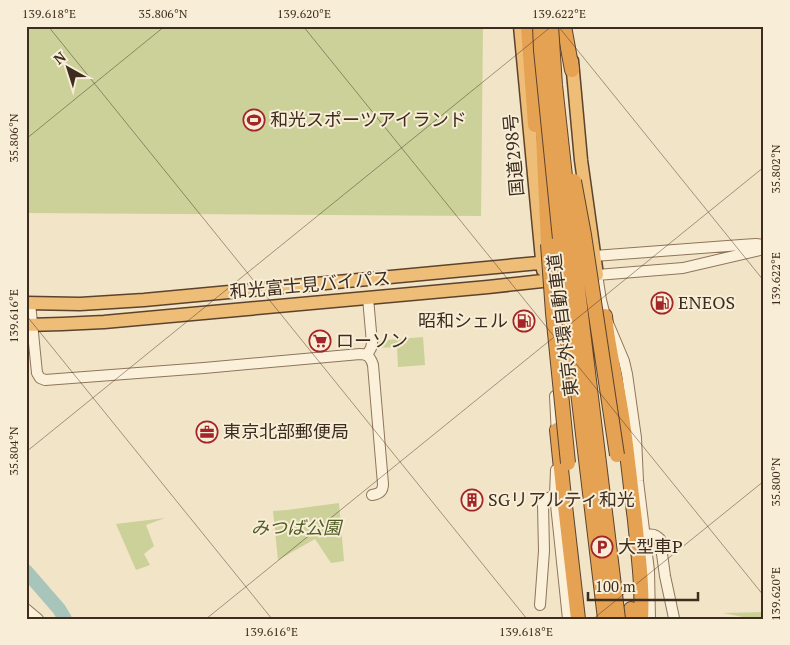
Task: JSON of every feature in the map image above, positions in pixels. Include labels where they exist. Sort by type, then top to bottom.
[{"type":"highway","name":"国道298号","points":[[520,26],[544,281]]},
{"type":"highway","points":[[528,26],[540,199],[537,213]]},
{"type":"highway","name":"東京外環自動車道","points":[[540,26],[561,249],[605,619]]},
{"type":"highway","name":"東京外環自動車道","points":[[551,26],[575,269],[618,619]]},
{"type":"highway","points":[[564,26],[572,70]]},
{"type":"highway","points":[[570,26],[572,70],[581,160],[598,275]]},
{"type":"highway","points":[[541,50],[542,134],[548,244],[568,463]]},
{"type":"highway","points":[[556,85],[584,235],[617,455]]},
{"type":"highway","points":[[558,279],[566,260],[569,220],[581,160]]},
{"type":"highway","name":"和光富士見バイパス","points":[[28,303],[80,304],[144,300],[542,263],[594,256]]},
{"type":"highway","name":"和光富士見バイパス","points":[[30,325],[104,322],[598,275]]},
{"type":"highway","points":[[605,316],[621,409],[641,570],[642,603],[635,616]]},
{"type":"highway","points":[[558,430],[578,616]]},
{"type":"street","points":[[594,256],[756,244],[764,245]]},
{"type":"street","points":[[650,619],[649,571],[638,480],[636,438],[627,374],[624,361],[605,316],[598,275],[683,268],[764,249]]},
{"type":"street","points":[[743,254],[752,254],[764,259]]},
{"type":"street","points":[[544,281],[558,430],[555,495],[578,616]]},
{"type":"street","points":[[367,355],[372,346],[368,298]]},
{"type":"street","points":[[28,303],[37,373],[45,380],[187,370],[360,354],[367,355],[373,365],[383,484],[380,492],[372,495]]},
{"type":"street","points":[[540,605],[544,551],[543,504],[544,500],[555,495]]},
{"type":"street","points":[[645,535],[652,534],[660,539],[665,576],[674,618]]},
{"type":"street","points":[[26,609],[38,619]]},
{"type":"green space","name":"和光スポーツアイランド","points":[[26,26],[483,26],[481,216],[26,213]]},
{"type":"green space","points":[[423,337],[425,365],[398,367],[397,347],[376,348],[376,341]]},
{"type":"green space","name":"みつば公園","points":[[339,503],[344,561],[331,563],[315,539],[278,560],[273,511]]},
{"type":"green space","points":[[165,518],[146,525],[154,546],[144,554],[150,565],[136,570],[116,524]]},
{"type":"green space","points":[[764,612],[764,619],[753,619],[723,613]]},
{"type":"waterway","points":[[26,571],[59,609],[65,619]]},
{"type":"place","name":"和光スポーツアイランド","points":[[254,120]]},
{"type":"place","name":"ENEOS","points":[[662,303]]},
{"type":"place","name":"昭和シェル","points":[[524,321]]},
{"type":"place","name":"ローソン","points":[[320,341]]},
{"type":"place","name":"東京北部郵便局","points":[[207,432]]},
{"type":"place","name":"SGリアルティ和光","points":[[472,500]]},
{"type":"place","name":"大型車P","points":[[602,547]]}]
